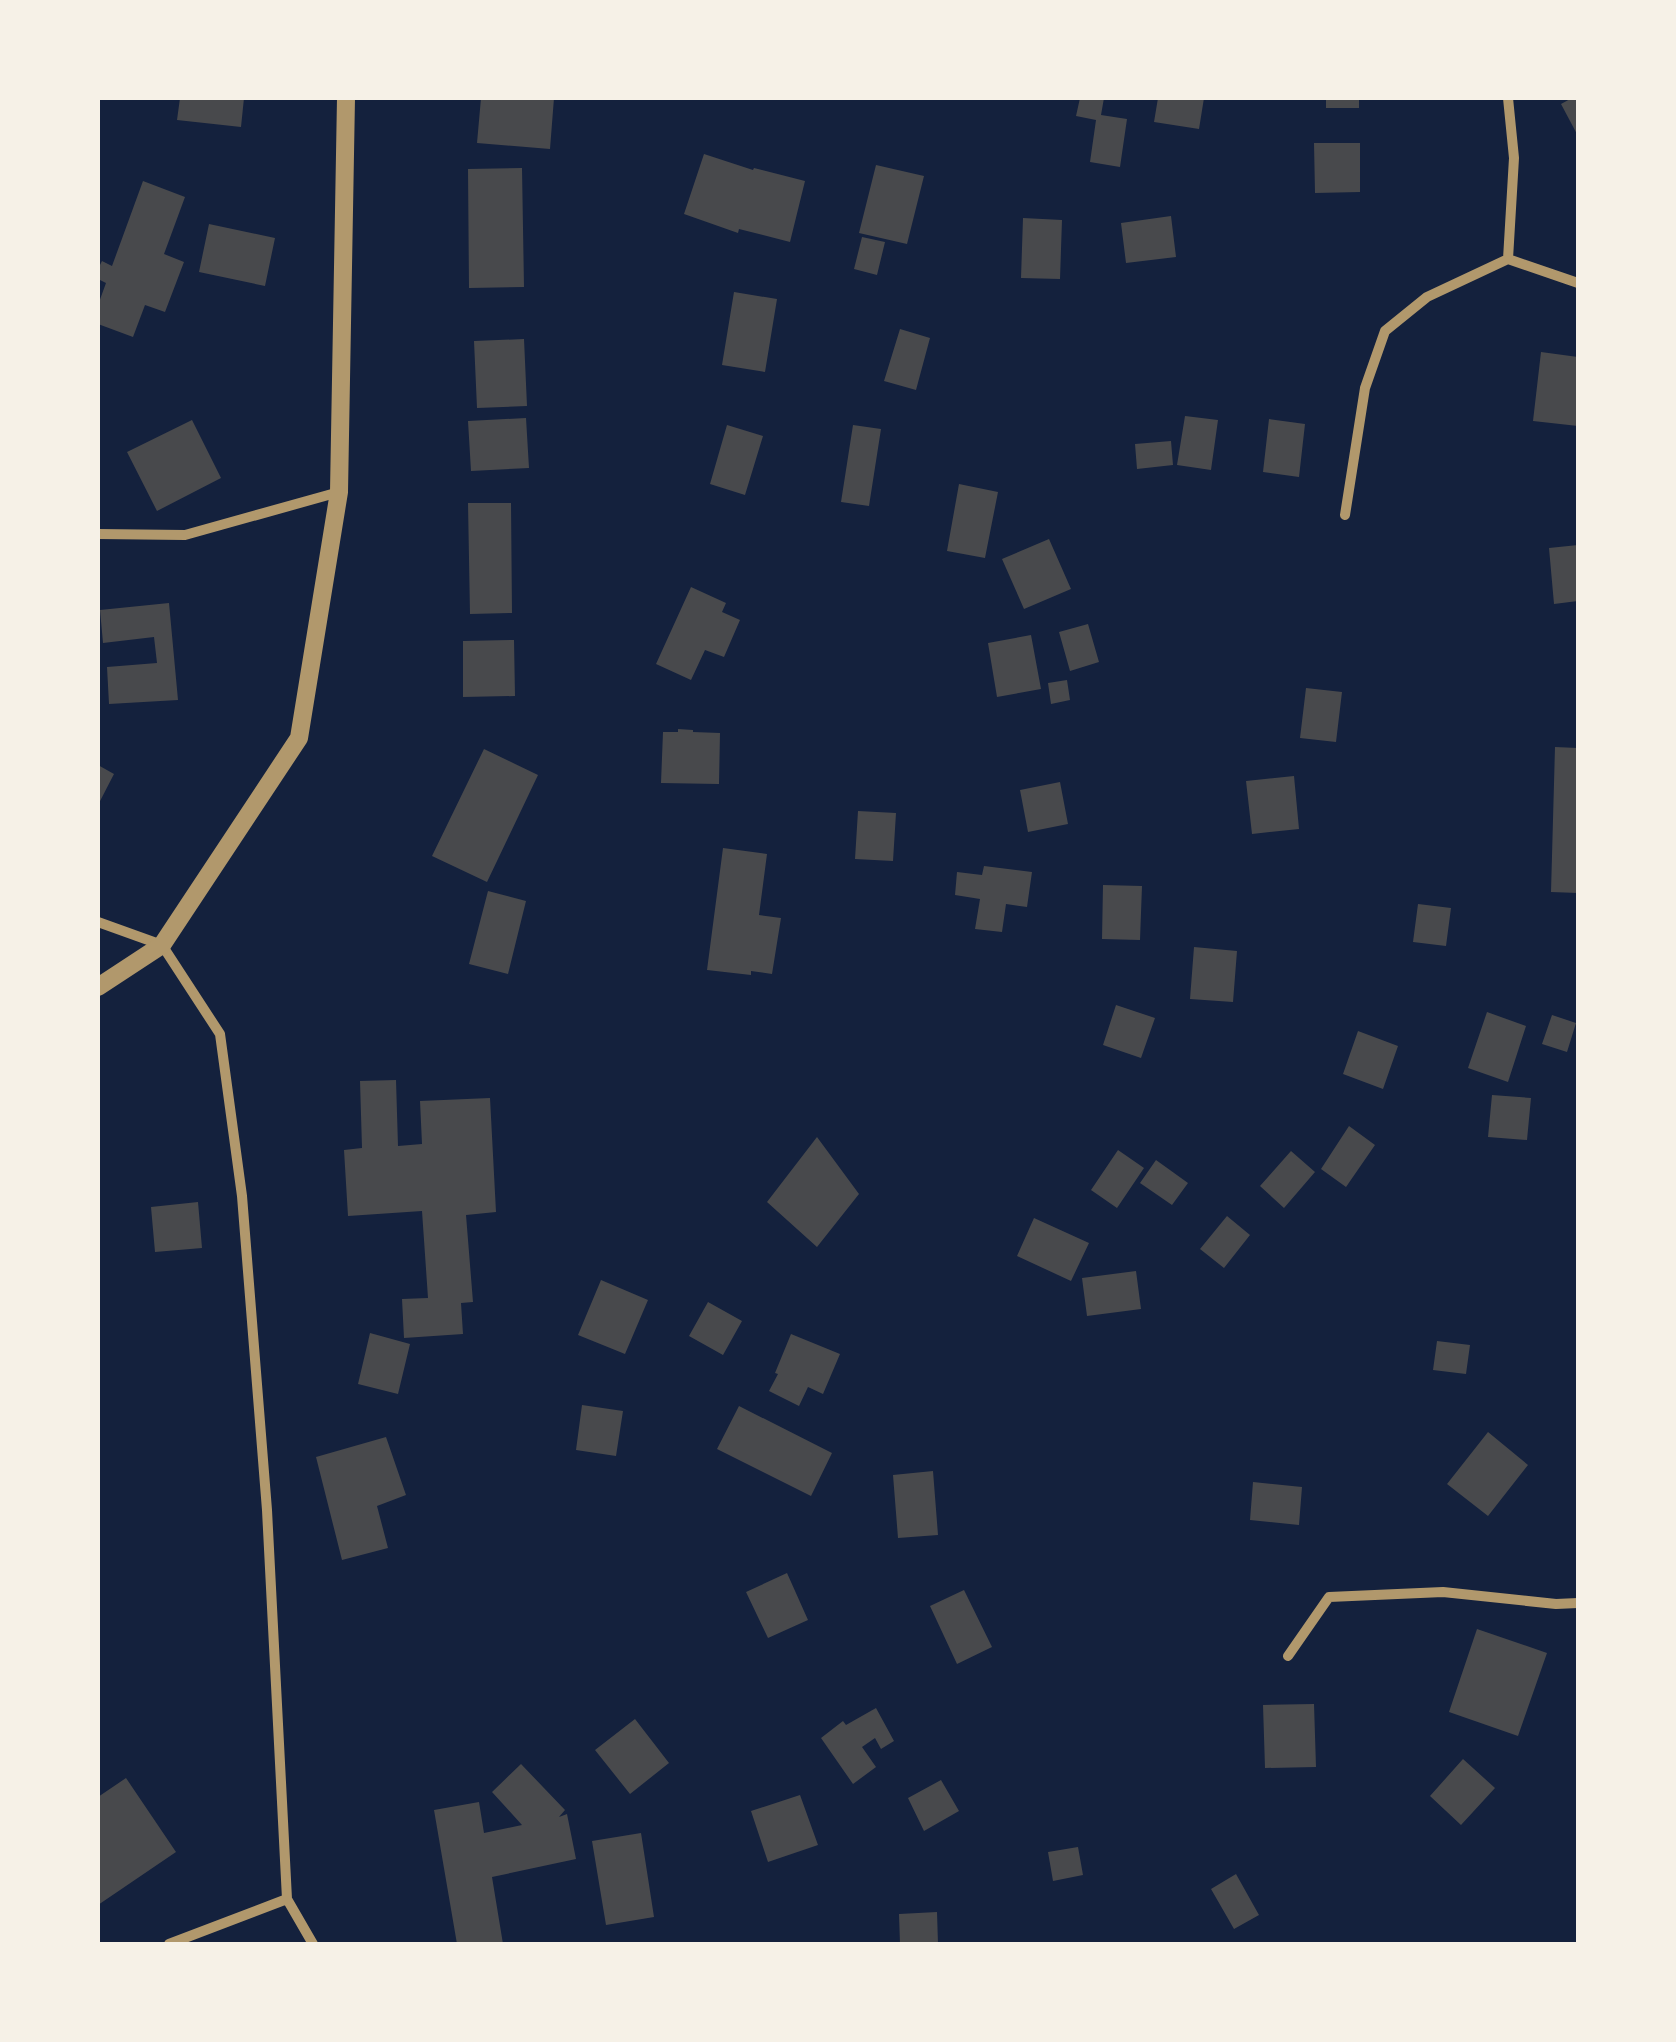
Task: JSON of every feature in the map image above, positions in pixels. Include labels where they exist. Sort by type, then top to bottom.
[{"type":"street","points":[[98,987],[162,946],[299,738],[339,492],[346,98]]},
{"type":"street","points":[[1508,98],[1514,158],[1508,259]]},
{"type":"street","points":[[1345,516],[1365,388],[1385,332],[1427,297],[1508,259],[1578,282]]},
{"type":"street","points":[[98,534],[185,535],[339,492]]},
{"type":"street","points":[[98,922],[162,946],[220,1034],[242,1196],[266,1510],[287,1898],[313,1944]]},
{"type":"street","points":[[1288,1656],[1329,1597],[1442,1592],[1578,1603]]},
{"type":"street","points":[[169,1944],[287,1898]]},
{"type":"building","points":[[180,98],[244,98],[241,127],[177,120]]},
{"type":"building","points":[[481,98],[554,98],[550,149],[477,143]]},
{"type":"building","points":[[1080,98],[1104,98],[1101,115],[1127,119],[1120,167],[1090,162],[1096,120],[1076,116]]},
{"type":"building","points":[[1158,98],[1204,98],[1199,129],[1154,122]]},
{"type":"building","points":[[1326,98],[1359,98],[1359,108],[1326,108]]},
{"type":"building","points":[[1578,98],[1578,136],[1561,104]]},
{"type":"building","points":[[1314,143],[1360,143],[1360,192],[1315,193]]},
{"type":"building","points":[[704,154],[805,181],[790,242],[739,229],[738,233],[684,214]]},
{"type":"building","points":[[876,165],[924,176],[907,244],[859,233]]},
{"type":"building","points":[[522,168],[524,287],[469,288],[468,169]]},
{"type":"building","points":[[143,181],[185,197],[164,254],[184,262],[165,312],[145,305],[133,337],[98,324],[98,305],[106,283],[98,279],[98,269],[102,261],[112,266]]},
{"type":"building","points":[[1171,216],[1176,257],[1126,263],[1121,223]]},
{"type":"building","points":[[1023,218],[1062,220],[1060,279],[1021,278]]},
{"type":"building","points":[[209,224],[275,238],[265,286],[199,272]]},
{"type":"building","points":[[862,237],[885,242],[877,275],[854,269]]},
{"type":"building","points":[[734,292],[777,299],[765,372],[722,365]]},
{"type":"building","points":[[900,329],[930,338],[916,390],[884,381]]},
{"type":"building","points":[[524,339],[527,406],[477,408],[474,341]]},
{"type":"building","points":[[1541,352],[1578,357],[1578,426],[1533,421]]},
{"type":"building","points":[[1185,416],[1218,420],[1211,470],[1177,465]]},
{"type":"building","points":[[526,418],[529,468],[471,471],[468,421]]},
{"type":"building","points":[[1269,419],[1305,424],[1299,477],[1263,472]]},
{"type":"building","points":[[192,420],[221,478],[157,511],[127,452]]},
{"type":"building","points":[[727,425],[763,436],[745,495],[710,484]]},
{"type":"building","points":[[853,425],[881,429],[869,506],[841,502]]},
{"type":"building","points":[[1171,441],[1173,465],[1137,469],[1135,444]]},
{"type":"building","points":[[959,484],[998,492],[985,558],[947,551]]},
{"type":"building","points":[[468,503],[511,503],[512,613],[470,614]]},
{"type":"building","points":[[1049,539],[1071,589],[1024,609],[1002,559]]},
{"type":"building","points":[[1578,545],[1578,601],[1554,604],[1549,548]]},
{"type":"building","points":[[691,587],[726,603],[722,612],[740,620],[724,657],[705,650],[691,680],[656,664]]},
{"type":"building","points":[[169,603],[178,700],[109,704],[107,667],[157,663],[154,637],[103,643],[100,610]]},
{"type":"building","points":[[1088,624],[1099,662],[1070,671],[1059,632]]},
{"type":"building","points":[[1031,635],[1041,689],[997,697],[988,643]]},
{"type":"building","points":[[514,640],[515,696],[463,697],[463,641]]},
{"type":"building","points":[[1067,680],[1070,700],[1051,704],[1048,683]]},
{"type":"building","points":[[1306,688],[1342,692],[1336,742],[1300,738]]},
{"type":"building","points":[[678,729],[720,733],[719,784],[661,783],[663,732]]},
{"type":"building","points":[[1555,747],[1578,748],[1578,893],[1551,892]]},
{"type":"building","points":[[484,749],[538,775],[487,882],[432,856]]},
{"type":"building","points":[[98,765],[114,774],[98,805]]},
{"type":"building","points":[[1294,776],[1299,829],[1252,834],[1246,781]]},
{"type":"building","points":[[1060,782],[1068,824],[1028,832],[1020,790]]},
{"type":"building","points":[[858,811],[896,813],[893,861],[855,859]]},
{"type":"building","points":[[723,848],[767,854],[759,915],[781,918],[772,974],[707,970]]},
{"type":"building","points":[[984,866],[1032,872],[1027,907],[1006,904],[1002,932],[975,929],[980,899],[955,895],[957,872],[982,875]]},
{"type":"building","points":[[1103,885],[1142,886],[1140,940],[1102,939]]},
{"type":"building","points":[[488,891],[526,901],[508,974],[469,964]]},
{"type":"building","points":[[1418,904],[1451,908],[1446,946],[1413,942]]},
{"type":"building","points":[[1194,947],[1237,951],[1233,1002],[1190,999]]},
{"type":"building","points":[[1116,1005],[1155,1018],[1141,1058],[1103,1045]]},
{"type":"building","points":[[1487,1012],[1526,1026],[1508,1082],[1468,1068]]},
{"type":"building","points":[[1552,1015],[1576,1023],[1567,1052],[1542,1044]]},
{"type":"building","points":[[1358,1031],[1398,1046],[1383,1089],[1343,1074]]},
{"type":"building","points":[[396,1080],[398,1146],[422,1144],[420,1101],[490,1098],[496,1212],[466,1215],[473,1302],[461,1303],[463,1334],[404,1338],[402,1299],[428,1298],[422,1211],[348,1216],[344,1150],[362,1148],[360,1081]]},
{"type":"building","points":[[1492,1095],[1531,1098],[1527,1140],[1488,1137]]},
{"type":"building","points":[[1349,1126],[1375,1145],[1346,1187],[1321,1169]]},
{"type":"building","points":[[817,1137],[859,1194],[817,1247],[767,1202]]},
{"type":"building","points":[[1118,1150],[1144,1168],[1117,1208],[1091,1190]]},
{"type":"building","points":[[1291,1151],[1315,1172],[1284,1208],[1260,1186]]},
{"type":"building","points":[[1156,1160],[1188,1183],[1172,1205],[1140,1183]]},
{"type":"building","points":[[198,1202],[202,1248],[155,1252],[151,1207]]},
{"type":"building","points":[[1227,1216],[1250,1235],[1224,1268],[1200,1249]]},
{"type":"building","points":[[1034,1218],[1089,1243],[1071,1281],[1017,1256]]},
{"type":"building","points":[[1136,1271],[1141,1309],[1087,1316],[1082,1278]]},
{"type":"building","points":[[601,1280],[648,1300],[625,1354],[578,1335]]},
{"type":"building","points":[[708,1302],[742,1321],[723,1355],[689,1336]]},
{"type":"building","points":[[370,1333],[410,1344],[398,1394],[358,1384]]},
{"type":"building","points":[[791,1334],[840,1354],[823,1394],[808,1387],[799,1406],[769,1391]]},
{"type":"building","points":[[1437,1341],[1470,1345],[1466,1374],[1433,1370]]},
{"type":"building","points":[[582,1405],[623,1411],[616,1456],[576,1450]]},
{"type":"building","points":[[739,1406],[832,1453],[811,1496],[717,1449]]},
{"type":"building","points":[[1488,1432],[1528,1465],[1488,1516],[1447,1484]]},
{"type":"building","points":[[386,1437],[406,1495],[377,1506],[388,1548],[342,1560],[316,1457]]},
{"type":"building","points":[[933,1471],[938,1535],[898,1538],[893,1475]]},
{"type":"building","points":[[1253,1482],[1302,1487],[1299,1525],[1250,1520]]},
{"type":"building","points":[[787,1573],[808,1620],[768,1638],[746,1592]]},
{"type":"building","points":[[964,1590],[992,1647],[957,1664],[930,1606]]},
{"type":"building","points":[[1477,1629],[1547,1653],[1518,1736],[1449,1712]]},
{"type":"building","points":[[1314,1704],[1316,1767],[1265,1768],[1263,1705]]},
{"type":"building","points":[[876,1708],[894,1741],[881,1749],[875,1738],[862,1747],[876,1767],[853,1784],[821,1738],[843,1721],[846,1725]]},
{"type":"building","points":[[635,1719],[669,1763],[630,1794],[595,1750]]},
{"type":"building","points":[[1463,1759],[1495,1788],[1461,1825],[1430,1796]]},
{"type":"building","points":[[521,1764],[565,1810],[559,1817],[567,1814],[576,1859],[492,1877],[503,1944],[457,1944],[434,1810],[479,1802],[484,1833],[522,1825],[492,1792]]},
{"type":"building","points":[[126,1778],[176,1852],[98,1905],[98,1797]]},
{"type":"building","points":[[941,1780],[959,1811],[924,1831],[908,1798]]},
{"type":"building","points":[[800,1795],[818,1845],[768,1862],[751,1811]]},
{"type":"building","points":[[641,1833],[654,1917],[606,1925],[592,1841]]},
{"type":"building","points":[[1078,1847],[1083,1875],[1053,1881],[1048,1852]]},
{"type":"building","points":[[1236,1874],[1259,1915],[1234,1929],[1211,1889]]},
{"type":"building","points":[[937,1912],[938,1944],[900,1944],[899,1914]]}]
